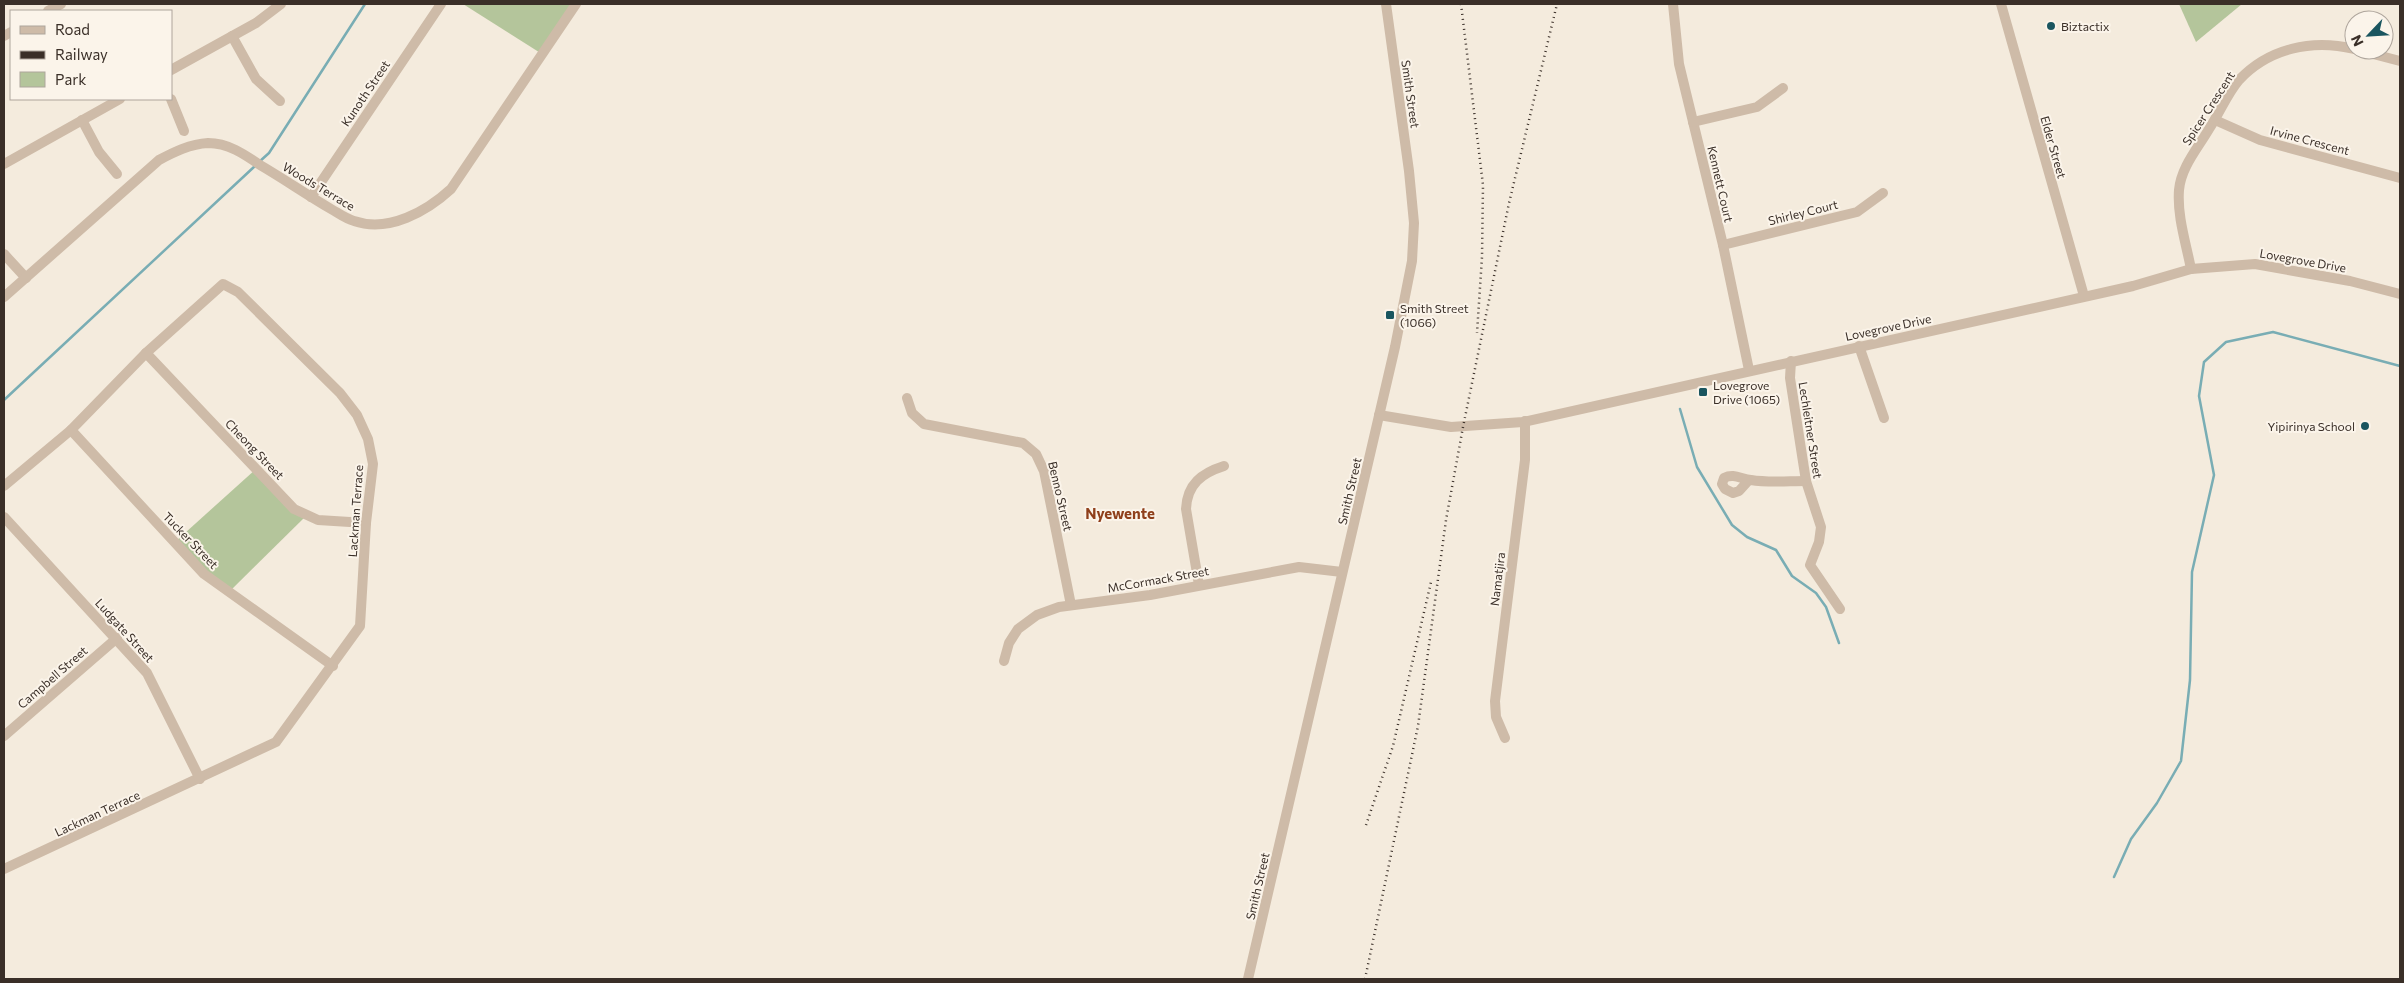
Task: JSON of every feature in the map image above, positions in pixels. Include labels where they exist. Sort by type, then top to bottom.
[{"type":"street","points":[[50,10],[61,4]]},
{"type":"street","points":[[172,69],[256,23],[281,4]]},
{"type":"street","name":"Kunoth Street","points":[[311,197],[441,4]]},
{"type":"street","name":"Woods Terrace","points":[[4,297],[159,160],[182,148],[208,143],[234,148],[354,222],[374,224],[406,218],[436,202],[450,189],[576,4]]},
{"type":"street","name":"Smith Street","points":[[1248,979],[1405,304],[1414,243],[1409,171],[1386,4]]},
{"type":"street","name":"Kennett Court","points":[[1673,4],[1679,64],[1722,245],[1749,370]]},
{"type":"street","name":"Elder Street","points":[[2000,4],[2084,296]]},
{"type":"street","points":[[232,36],[256,79],[280,101]]},
{"type":"street","name":"Spicer Crescent","points":[[2191,269],[2180,214],[2179,189],[2186,167],[2238,81],[2256,64],[2276,53],[2295,47],[2315,44],[2344,48]]},
{"type":"street","points":[[1693,122],[1757,107],[1783,88]]},
{"type":"street","points":[[4,164],[118,100]]},
{"type":"street","points":[[171,100],[184,131]]},
{"type":"street","points":[[82,120],[99,152],[117,174]]},
{"type":"street","name":"Irvine Crescent","points":[[2215,120],[2260,140],[2400,178]]},
{"type":"street","name":"Shirley Court","points":[[1722,245],[1857,212],[1883,193]]},
{"type":"street","points":[[4,254],[26,278]]},
{"type":"street","name":"Lovegrove Drive","points":[[1379,415],[1451,427],[1501,425],[1525,421],[1791,360],[2134,286],[2191,269],[2255,264],[2340,279],[2400,294]]},
{"type":"street","name":"Lackman Terrace","points":[[4,486],[71,430],[146,353],[215,289],[223,284],[230,285],[340,393],[357,415],[368,439],[372,464],[366,523],[360,626],[333,666],[276,742],[4,869]]},
{"type":"street","points":[[1859,346],[1884,418]]},
{"type":"street","name":"Cheong Street","points":[[146,353],[294,509],[318,520],[366,523]]},
{"type":"street","name":"Lechleitner Street","points":[[1791,360],[1790,378],[1806,481],[1821,527],[1819,542],[1810,565],[1840,609]]},
{"type":"street","name":"Benno Street","points":[[907,398],[912,413],[924,424],[1023,444],[1036,454],[1044,470],[1071,605]]},
{"type":"street","name":"Namatjira","points":[[1505,738],[1496,717],[1495,694],[1524,466],[1525,421]]},
{"type":"street","name":"Tucker Street","points":[[71,430],[204,574],[333,666]]},
{"type":"street","points":[[1199,585],[1186,509],[1187,499],[1197,480],[1209,471],[1224,466]]},
{"type":"street","points":[[1749,480],[1806,481]]},
{"type":"street","name":"Ludgate Street","points":[[4,518],[117,638],[147,673],[200,779]]},
{"type":"street","name":"McCormack Street","points":[[1004,661],[1011,638],[1024,624],[1043,612],[1071,605],[1126,598],[1299,567],[1342,572]]},
{"type":"street","name":"Campbell Street","points":[[4,736],[117,638]]},
{"type":"green space","points":[[463,4],[576,4],[542,54]]},
{"type":"green space","points":[[2179,4],[2242,4],[2196,42]]},
{"type":"green space","points":[[257,468],[306,516],[229,592],[175,542]]},
{"type":"waterway","points":[[259,162],[269,153],[365,4]]},
{"type":"waterway","points":[[4,400],[255,166]]},
{"type":"waterway","points":[[2114,877],[2131,839],[2157,803],[2181,761],[2190,680],[2192,572],[2214,475],[2199,396],[2204,362],[2226,342],[2273,332],[2400,366]]},
{"type":"waterway","points":[[1680,409],[1697,467],[1732,525],[1747,537],[1776,550],[1792,576],[1816,593],[1826,607],[1839,643]]},
{"type":"railway","points":[[1461,4],[1483,185],[1482,257],[1477,333]]},
{"type":"railway","points":[[1365,979],[1418,726],[1446,520],[1463,427],[1509,203],[1557,4]]},
{"type":"railway","points":[[1366,825],[1393,746],[1431,582]]},
{"type":"place","name":"Biztactix","points":[[2051,26]]},
{"type":"place","name":"Smith Street (1066)","points":[[1390,315]]},
{"type":"place","name":"Lovegrove Drive (1065)","points":[[1703,392]]},
{"type":"place","name":"Yipirinya School","points":[[2365,426]]},
{"type":"district","name":"Nyewente","points":[[1120,513]]}]
